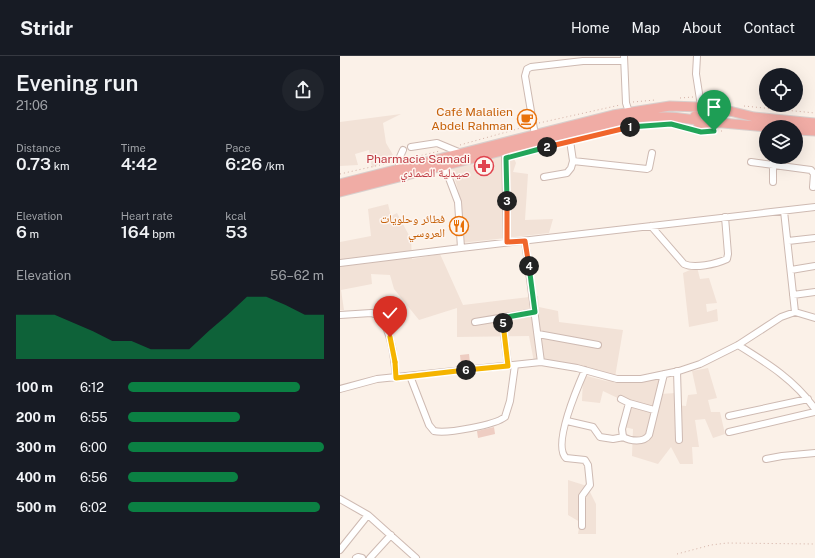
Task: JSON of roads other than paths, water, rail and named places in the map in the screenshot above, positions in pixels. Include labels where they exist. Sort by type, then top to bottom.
[{"type":"highway","points":[[340,184],[629,112],[670,106],[711,108],[754,117],[815,123]]},
{"type":"highway","points":[[696,120],[695,113],[700,107]]},
{"type":"highway","points":[[711,108],[714,113],[712,122]]},
{"type":"highway","points":[[340,192],[446,164],[642,117],[669,116],[696,120],[703,125],[712,122],[759,126]]},
{"type":"highway","points":[[803,131],[815,132]]},
{"type":"street","points":[[697,56],[696,74],[700,107]]},
{"type":"street","points":[[535,135],[525,76],[527,69],[531,67],[583,61],[624,59],[626,103],[629,112]]},
{"type":"street","points":[[544,177],[567,173],[571,168],[573,160],[569,134]]},
{"type":"street","points":[[411,147],[437,143],[461,153]]},
{"type":"street","points":[[399,169],[399,159],[403,150]]},
{"type":"street","points":[[505,150],[507,242]]},
{"type":"street","points":[[573,160],[647,169],[649,168],[652,153]]},
{"type":"street","points":[[751,162],[811,170],[814,174],[813,186]]},
{"type":"street","points":[[446,164],[447,173],[458,202],[461,248]]},
{"type":"street","points":[[773,165],[773,182]]},
{"type":"street","points":[[340,263],[507,242],[815,207]]},
{"type":"street","points":[[784,211],[795,312]]},
{"type":"street","points":[[651,226],[684,264],[689,266],[721,262],[727,259],[728,254],[725,217]]},
{"type":"street","points":[[788,241],[815,238]]},
{"type":"street","points":[[525,241],[542,362]]},
{"type":"street","points":[[791,270],[815,266]]},
{"type":"street","points":[[793,295],[815,292]]},
{"type":"street","points":[[475,322],[535,312]]},
{"type":"street","points":[[340,389],[370,380],[542,362],[622,379],[641,379],[677,371],[705,362],[738,345],[764,327],[795,312],[815,318]]},
{"type":"street","points":[[340,315],[371,313],[379,315],[388,330],[394,357],[396,378]]},
{"type":"street","points":[[410,376],[429,426],[434,431],[444,432],[495,423],[505,417],[510,402],[512,365],[502,318]]},
{"type":"street","points":[[538,334],[598,345]]},
{"type":"street","points":[[738,345],[773,367],[793,383],[815,409]]},
{"type":"street","points":[[582,526],[581,498],[590,485],[588,465],[585,460],[569,459],[563,454],[562,437],[585,370]]},
{"type":"street","points":[[677,371],[679,440]]},
{"type":"street","points":[[567,421],[593,427],[600,437],[613,439],[624,437],[640,440],[647,438],[664,374]]},
{"type":"street","points":[[621,399],[654,410]]},
{"type":"street","points":[[729,416],[808,399]]},
{"type":"street","points":[[624,437],[622,429],[630,403]]},
{"type":"street","points":[[729,432],[815,412]]},
{"type":"street","points":[[766,459],[815,453]]},
{"type":"street","points":[[340,499],[368,516],[416,558]]},
{"type":"street","points":[[340,550],[368,516]]},
{"type":"street","points":[[370,558],[391,535]]},
{"type":"street","points":[[356,558],[362,558]]},
{"type":"place","name":"Café Malalien Abdel Rahman","points":[[527,119]]},
{"type":"place","name":"Pharmacie Samadi صيدلية الصمادي","points":[[484,166]]},
{"type":"place","name":"فطائر وحلويات العروسي","points":[[459,226]]}]
